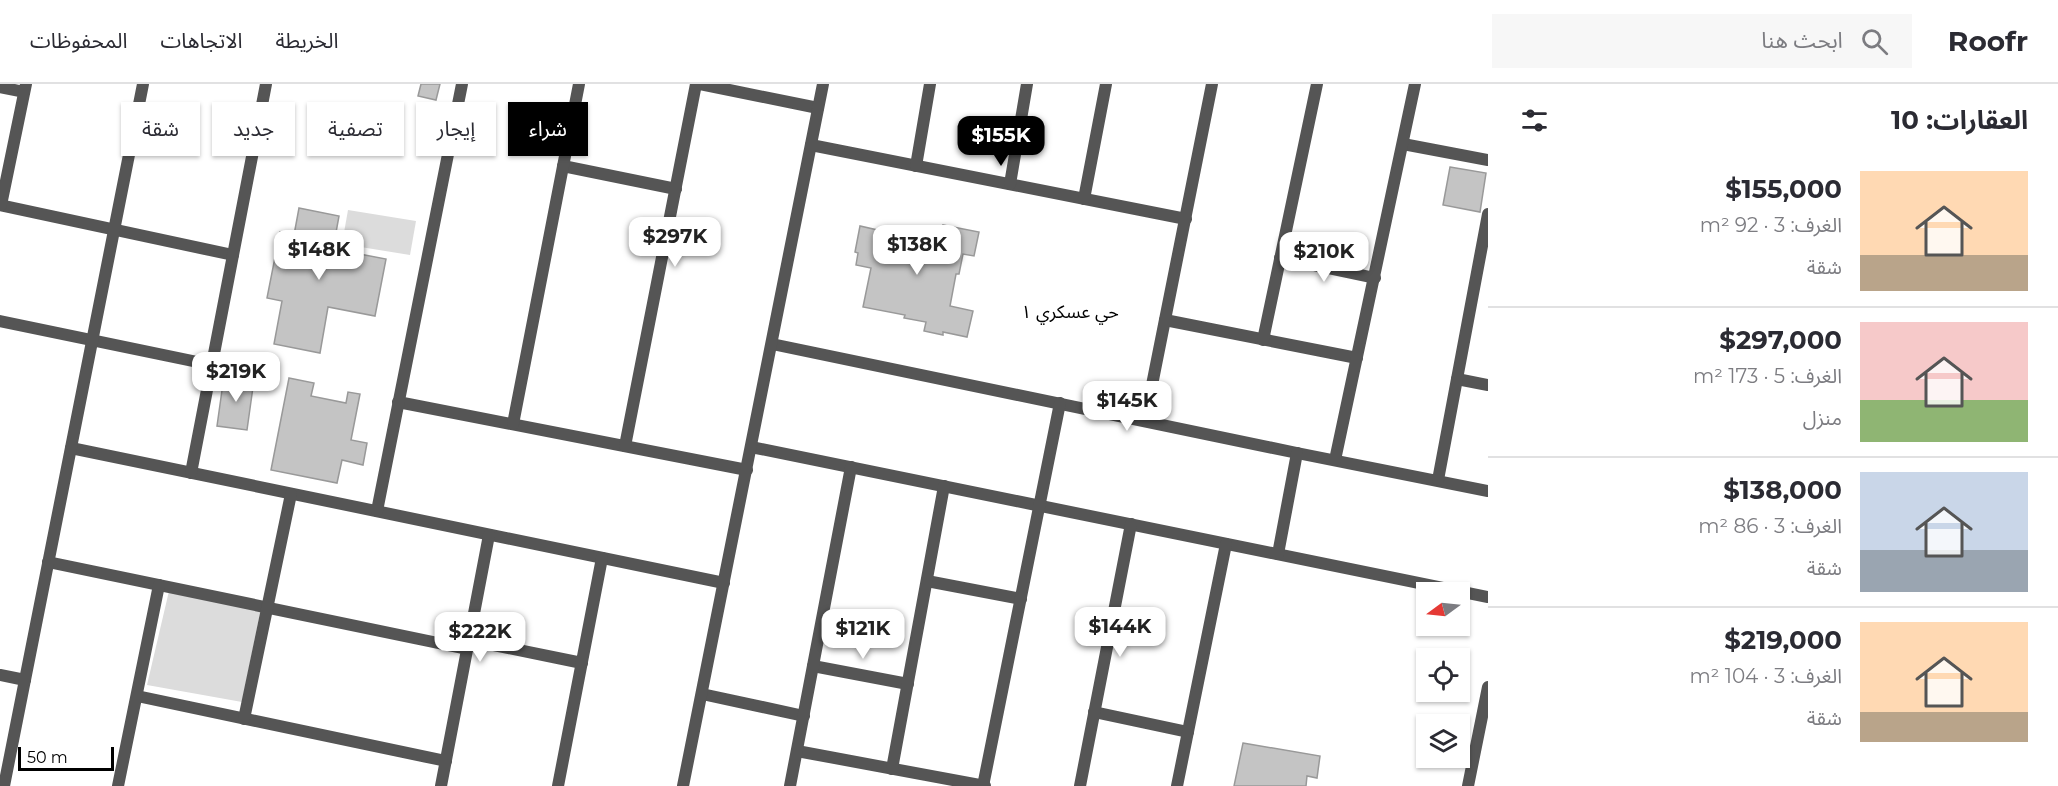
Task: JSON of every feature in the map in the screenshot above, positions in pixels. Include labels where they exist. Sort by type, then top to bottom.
[{"type":"street","points":[[4,786],[143,84]]},
{"type":"street","points":[[191,473],[266,84]]},
{"type":"street","points":[[377,511],[462,84]]},
{"type":"street","points":[[513,424],[579,84]]},
{"type":"street","points":[[625,446],[698,84],[818,108]]},
{"type":"street","points":[[683,786],[823,84]]},
{"type":"street","points":[[916,166],[930,84]]},
{"type":"street","points":[[1010,184],[1027,84]]},
{"type":"street","points":[[1084,199],[1106,84]]},
{"type":"street","points":[[1145,420],[1212,84]]},
{"type":"street","points":[[1263,340],[1317,84]]},
{"type":"street","points":[[1335,460],[1415,84]]},
{"type":"street","points":[[0,87],[25,88],[1,205],[233,255]]},
{"type":"street","points":[[1403,144],[1488,160]]},
{"type":"street","points":[[811,145],[1186,219]]},
{"type":"street","points":[[563,166],[676,189]]},
{"type":"street","points":[[1437,480],[1488,214]]},
{"type":"street","points":[[1280,258],[1375,278]]},
{"type":"street","points":[[1475,282],[1488,285]]},
{"type":"street","points":[[1165,320],[1357,358]]},
{"type":"street","points":[[0,321],[212,365]]},
{"type":"street","points":[[772,344],[1488,491]]},
{"type":"street","points":[[1457,380],[1488,385]]},
{"type":"street","points":[[398,402],[747,470]]},
{"type":"street","points":[[797,751],[984,786],[1060,403]]},
{"type":"street","points":[[751,447],[1488,597]]},
{"type":"street","points":[[71,448],[724,583]]},
{"type":"street","points":[[1278,554],[1297,453]]},
{"type":"street","points":[[790,786],[851,467]]},
{"type":"street","points":[[892,769],[944,486]]},
{"type":"street","points":[[244,719],[291,494]]},
{"type":"street","points":[[1080,786],[1131,524]]},
{"type":"street","points":[[441,786],[489,535]]},
{"type":"street","points":[[1177,786],[1226,544]]},
{"type":"street","points":[[558,786],[602,558]]},
{"type":"street","points":[[48,562],[267,608],[582,663]]},
{"type":"street","points":[[927,581],[1021,599]]},
{"type":"street","points":[[118,786],[159,585]]},
{"type":"street","points":[[813,666],[908,684]]},
{"type":"street","points":[[0,675],[25,680]]},
{"type":"street","points":[[1468,786],[1488,687]]},
{"type":"street","points":[[702,694],[804,716]]},
{"type":"street","points":[[137,696],[446,761]]},
{"type":"street","points":[[1094,712],[1188,732]]},
{"type":"shaded area","points":[[348,210],[416,221],[410,255],[342,244]]},
{"type":"shaded area","points":[[169,591],[261,608],[242,702],[147,685]]},
{"type":"building","points":[[421,84],[440,84],[436,100],[418,96]]},
{"type":"building","points":[[1450,167],[1486,173],[1480,212],[1443,205]]},
{"type":"building","points":[[299,208],[339,216],[333,249],[386,259],[375,316],[328,307],[320,353],[274,344],[282,301],[267,298],[280,232],[294,235]]},
{"type":"building","points":[[943,225],[979,232],[974,256],[963,254],[959,274],[956,274],[950,306],[973,311],[967,337],[924,331],[926,322],[904,318],[905,315],[863,307],[871,268],[856,265],[858,253],[855,252],[860,226],[939,244]]},
{"type":"building","points":[[224,376],[254,380],[247,430],[217,426]]},
{"type":"building","points":[[289,378],[314,383],[311,396],[346,403],[348,392],[360,394],[351,440],[367,443],[363,465],[342,460],[337,483],[271,470]]},
{"type":"building","points":[[1243,743],[1320,756],[1317,778],[1307,776],[1306,786],[1234,786]]},
{"type":"district","name":"حي عسكري ١","points":[[1070,312]]}]
